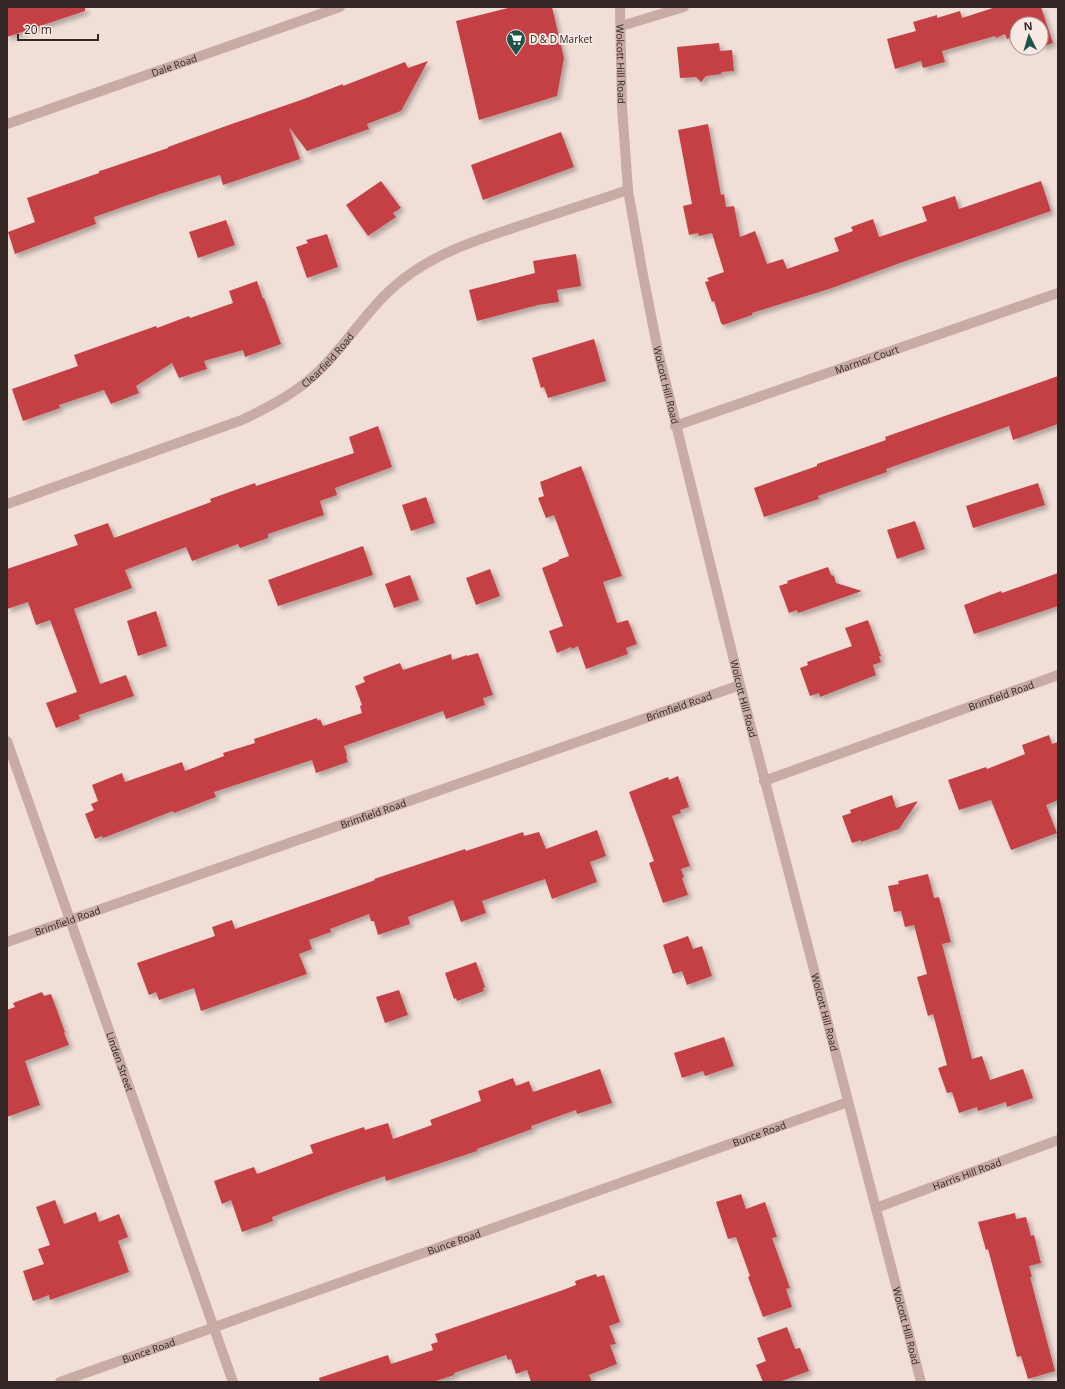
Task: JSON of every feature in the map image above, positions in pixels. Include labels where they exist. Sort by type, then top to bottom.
[{"type":"street","name":"Dale Road","points":[[7,124],[340,7]]},
{"type":"street","name":"Wolcott Hill Road","points":[[620,7],[622,107],[628,190],[658,351],[675,426],[764,781],[921,1382]]},
{"type":"street","points":[[621,26],[684,7]]},
{"type":"street","name":"Clearfield Road","points":[[7,504],[242,420],[271,406],[297,390],[321,369],[380,300],[401,280],[424,264],[473,241],[628,190]]},
{"type":"street","name":"Marmor Court","points":[[675,426],[1058,293]]},
{"type":"street","name":"Brimfield Road","points":[[764,781],[1058,675]]},
{"type":"street","name":"Brimfield Road","points":[[7,942],[740,685]]},
{"type":"street","name":"Linden Street","points":[[7,741],[233,1382]]},
{"type":"street","name":"Bunce Road","points":[[60,1382],[848,1102]]},
{"type":"street","name":"Harris Hill Road","points":[[876,1208],[1058,1140]]},
{"type":"building","points":[[7,7],[85,7],[85,11],[7,37]]},
{"type":"building","points":[[512,7],[552,7],[564,58],[557,96],[479,120],[456,21]]},
{"type":"building","points":[[996,7],[1041,7],[1044,16],[1009,16],[1009,38],[1007,39],[1005,34],[996,38],[995,36],[942,51],[945,62],[923,68],[921,61],[895,69],[887,39],[916,31],[913,22],[937,15],[937,18],[960,11],[962,18]]},
{"type":"building","points":[[1049,31],[1053,43],[1049,44]]},
{"type":"building","points":[[719,43],[720,51],[732,50],[734,71],[721,72],[722,74],[706,76],[701,82],[696,77],[680,78],[677,47]]},
{"type":"building","points":[[428,61],[401,111],[367,124],[369,129],[307,151],[289,127],[300,159],[223,185],[220,175],[163,193],[94,217],[96,224],[15,254],[8,232],[35,222],[27,198],[343,84],[343,86],[405,62],[408,68]]},
{"type":"building","points":[[708,124],[721,195],[724,194],[726,207],[734,206],[740,237],[755,231],[767,264],[783,259],[787,269],[839,251],[834,238],[853,231],[851,227],[873,219],[879,237],[927,221],[922,207],[955,196],[959,209],[1041,181],[1051,211],[832,288],[752,313],[752,315],[723,325],[714,301],[712,302],[705,282],[709,281],[707,278],[724,272],[712,233],[699,236],[698,233],[689,235],[683,206],[692,204],[678,130]]},
{"type":"building","points":[[561,132],[574,167],[483,200],[471,165]]},
{"type":"building","points":[[381,181],[401,208],[393,213],[396,217],[368,236],[346,205]]},
{"type":"building","points":[[226,220],[235,245],[198,258],[189,232]]},
{"type":"building","points":[[327,234],[338,267],[307,278],[296,247],[308,243],[306,240]]},
{"type":"building","points":[[576,254],[581,286],[557,290],[559,302],[538,305],[477,321],[469,290],[535,273],[533,261]]},
{"type":"building","points":[[257,281],[281,344],[245,357],[243,350],[204,361],[207,369],[179,378],[172,363],[136,386],[139,393],[111,404],[104,390],[59,405],[60,408],[23,421],[12,389],[78,366],[74,355],[156,326],[157,328],[189,316],[190,318],[233,303],[229,291]]},
{"type":"building","points":[[594,339],[606,381],[548,398],[544,387],[541,388],[532,358]]},
{"type":"building","points":[[1058,376],[1058,424],[1013,440],[1009,426],[886,469],[887,472],[818,496],[819,499],[764,517],[754,488],[886,440],[885,437]]},
{"type":"building","points":[[378,426],[392,467],[335,488],[337,495],[320,501],[324,515],[268,534],[268,538],[240,548],[238,544],[192,561],[186,547],[125,570],[132,588],[74,609],[100,684],[126,675],[134,696],[79,715],[80,719],[56,728],[46,703],[77,692],[50,620],[36,625],[28,602],[7,609],[7,569],[78,545],[74,535],[108,523],[114,538],[211,502],[210,499],[255,483],[256,486],[354,453],[349,437]]},
{"type":"building","points":[[581,466],[622,576],[603,582],[617,623],[628,620],[637,644],[626,648],[628,654],[586,669],[578,646],[572,649],[571,647],[557,653],[549,631],[563,626],[542,568],[569,556],[554,515],[546,518],[538,498],[544,496],[540,482]]},
{"type":"building","points":[[1038,483],[1045,505],[973,528],[966,506]]},
{"type":"building","points":[[426,497],[435,523],[411,531],[402,505]]},
{"type":"building","points":[[915,521],[925,549],[897,559],[887,530]]},
{"type":"building","points":[[363,546],[373,575],[278,606],[268,580]]},
{"type":"building","points":[[828,567],[831,575],[834,576],[836,583],[862,591],[798,613],[797,610],[789,613],[779,586],[788,583],[787,581]]},
{"type":"building","points":[[490,569],[500,596],[476,605],[466,578]]},
{"type":"building","points":[[1058,573],[1058,606],[974,634],[964,605],[1001,591],[1002,593]]},
{"type":"building","points":[[410,575],[419,600],[394,608],[385,584]]},
{"type":"building","points":[[156,611],[167,646],[138,656],[127,621]]},
{"type":"building","points":[[868,620],[881,656],[879,656],[881,662],[873,665],[876,675],[820,697],[819,693],[810,696],[800,668],[808,665],[807,662],[852,646],[845,628]]},
{"type":"building","points":[[478,653],[493,695],[483,698],[485,705],[446,719],[443,711],[344,746],[348,762],[316,773],[312,760],[214,792],[216,797],[174,813],[173,811],[103,838],[102,836],[95,839],[85,814],[94,810],[91,804],[98,801],[92,785],[122,773],[125,782],[182,762],[185,771],[224,756],[223,753],[255,743],[254,739],[317,718],[318,721],[320,719],[323,726],[362,713],[360,706],[362,705],[355,686],[365,682],[363,677],[400,663],[403,670],[451,654],[452,660]]},
{"type":"building","points":[[1049,735],[1052,744],[1058,742],[1058,800],[1046,805],[1057,833],[1011,850],[991,800],[959,810],[948,780],[986,767],[987,769],[1025,754],[1022,745]]},
{"type":"building","points":[[678,776],[689,807],[680,810],[681,813],[672,816],[690,866],[681,869],[684,877],[682,878],[688,895],[663,903],[649,863],[654,861],[629,792],[668,777],[669,780]]},
{"type":"building","points":[[892,795],[896,808],[918,801],[899,829],[861,842],[861,840],[852,843],[842,816],[851,813],[850,810]]},
{"type":"building","points":[[597,830],[606,856],[590,862],[597,882],[552,899],[545,879],[482,901],[486,913],[461,922],[453,900],[408,917],[410,924],[378,935],[374,921],[371,921],[369,914],[330,929],[331,932],[309,940],[312,949],[299,954],[307,974],[201,1011],[194,988],[159,1000],[156,992],[149,995],[137,963],[215,936],[212,927],[232,920],[235,929],[375,880],[374,879],[465,849],[466,851],[523,832],[524,836],[539,832],[546,849]]},
{"type":"building","points":[[928,874],[934,898],[939,897],[951,942],[942,944],[972,1059],[982,1056],[990,1080],[1023,1069],[1033,1098],[1007,1107],[1006,1102],[978,1111],[977,1107],[959,1113],[952,1092],[947,1093],[938,1068],[947,1065],[933,1014],[928,1016],[917,977],[927,974],[914,925],[905,927],[901,911],[894,912],[888,886],[899,884],[898,881]]},
{"type":"building","points":[[688,936],[693,949],[702,946],[712,976],[687,985],[682,971],[673,974],[663,945]]},
{"type":"building","points":[[476,962],[485,987],[483,988],[484,991],[457,1001],[456,998],[454,999],[445,973]]},
{"type":"building","points":[[399,990],[408,1015],[385,1023],[376,997]]},
{"type":"building","points":[[42,992],[44,996],[51,994],[69,1045],[25,1061],[40,1105],[7,1117],[7,1010],[15,1007],[13,1003]]},
{"type":"building","points":[[724,1037],[734,1066],[705,1076],[703,1071],[682,1078],[674,1053]]},
{"type":"building","points":[[600,1069],[612,1103],[577,1114],[576,1110],[531,1126],[532,1129],[477,1149],[477,1151],[386,1181],[385,1176],[336,1193],[272,1217],[273,1221],[242,1232],[231,1200],[222,1204],[214,1181],[254,1167],[257,1174],[313,1153],[310,1145],[364,1127],[365,1130],[388,1123],[393,1139],[432,1125],[430,1120],[481,1101],[478,1091],[513,1078],[516,1086],[529,1081],[533,1092]]},
{"type":"building","points":[[741,1194],[746,1209],[765,1202],[777,1237],[772,1238],[790,1288],[786,1289],[792,1307],[763,1317],[748,1277],[750,1276],[736,1237],[728,1239],[716,1202]]},
{"type":"building","points":[[55,1200],[64,1224],[96,1212],[99,1222],[119,1214],[128,1237],[118,1241],[129,1272],[50,1300],[49,1295],[33,1301],[23,1271],[44,1264],[38,1249],[50,1245],[36,1207]]},
{"type":"building","points":[[1015,1213],[1016,1219],[1026,1217],[1031,1236],[1034,1235],[1041,1263],[1029,1266],[1032,1277],[1030,1277],[1055,1371],[1028,1379],[1021,1356],[1017,1357],[988,1249],[986,1250],[978,1222]]},
{"type":"building","points":[[596,1274],[597,1277],[604,1275],[620,1322],[609,1326],[616,1344],[610,1345],[617,1364],[589,1375],[592,1382],[531,1382],[527,1370],[516,1374],[511,1359],[508,1360],[506,1355],[433,1382],[320,1382],[319,1378],[388,1355],[391,1364],[433,1350],[431,1344],[438,1342],[435,1334],[563,1290],[576,1285],[575,1281]]},
{"type":"building","points":[[787,1327],[795,1349],[800,1348],[809,1371],[779,1382],[763,1382],[756,1365],[766,1361],[757,1338]]},
{"type":"place","name":"D & D Market","points":[[516,56]]}]
